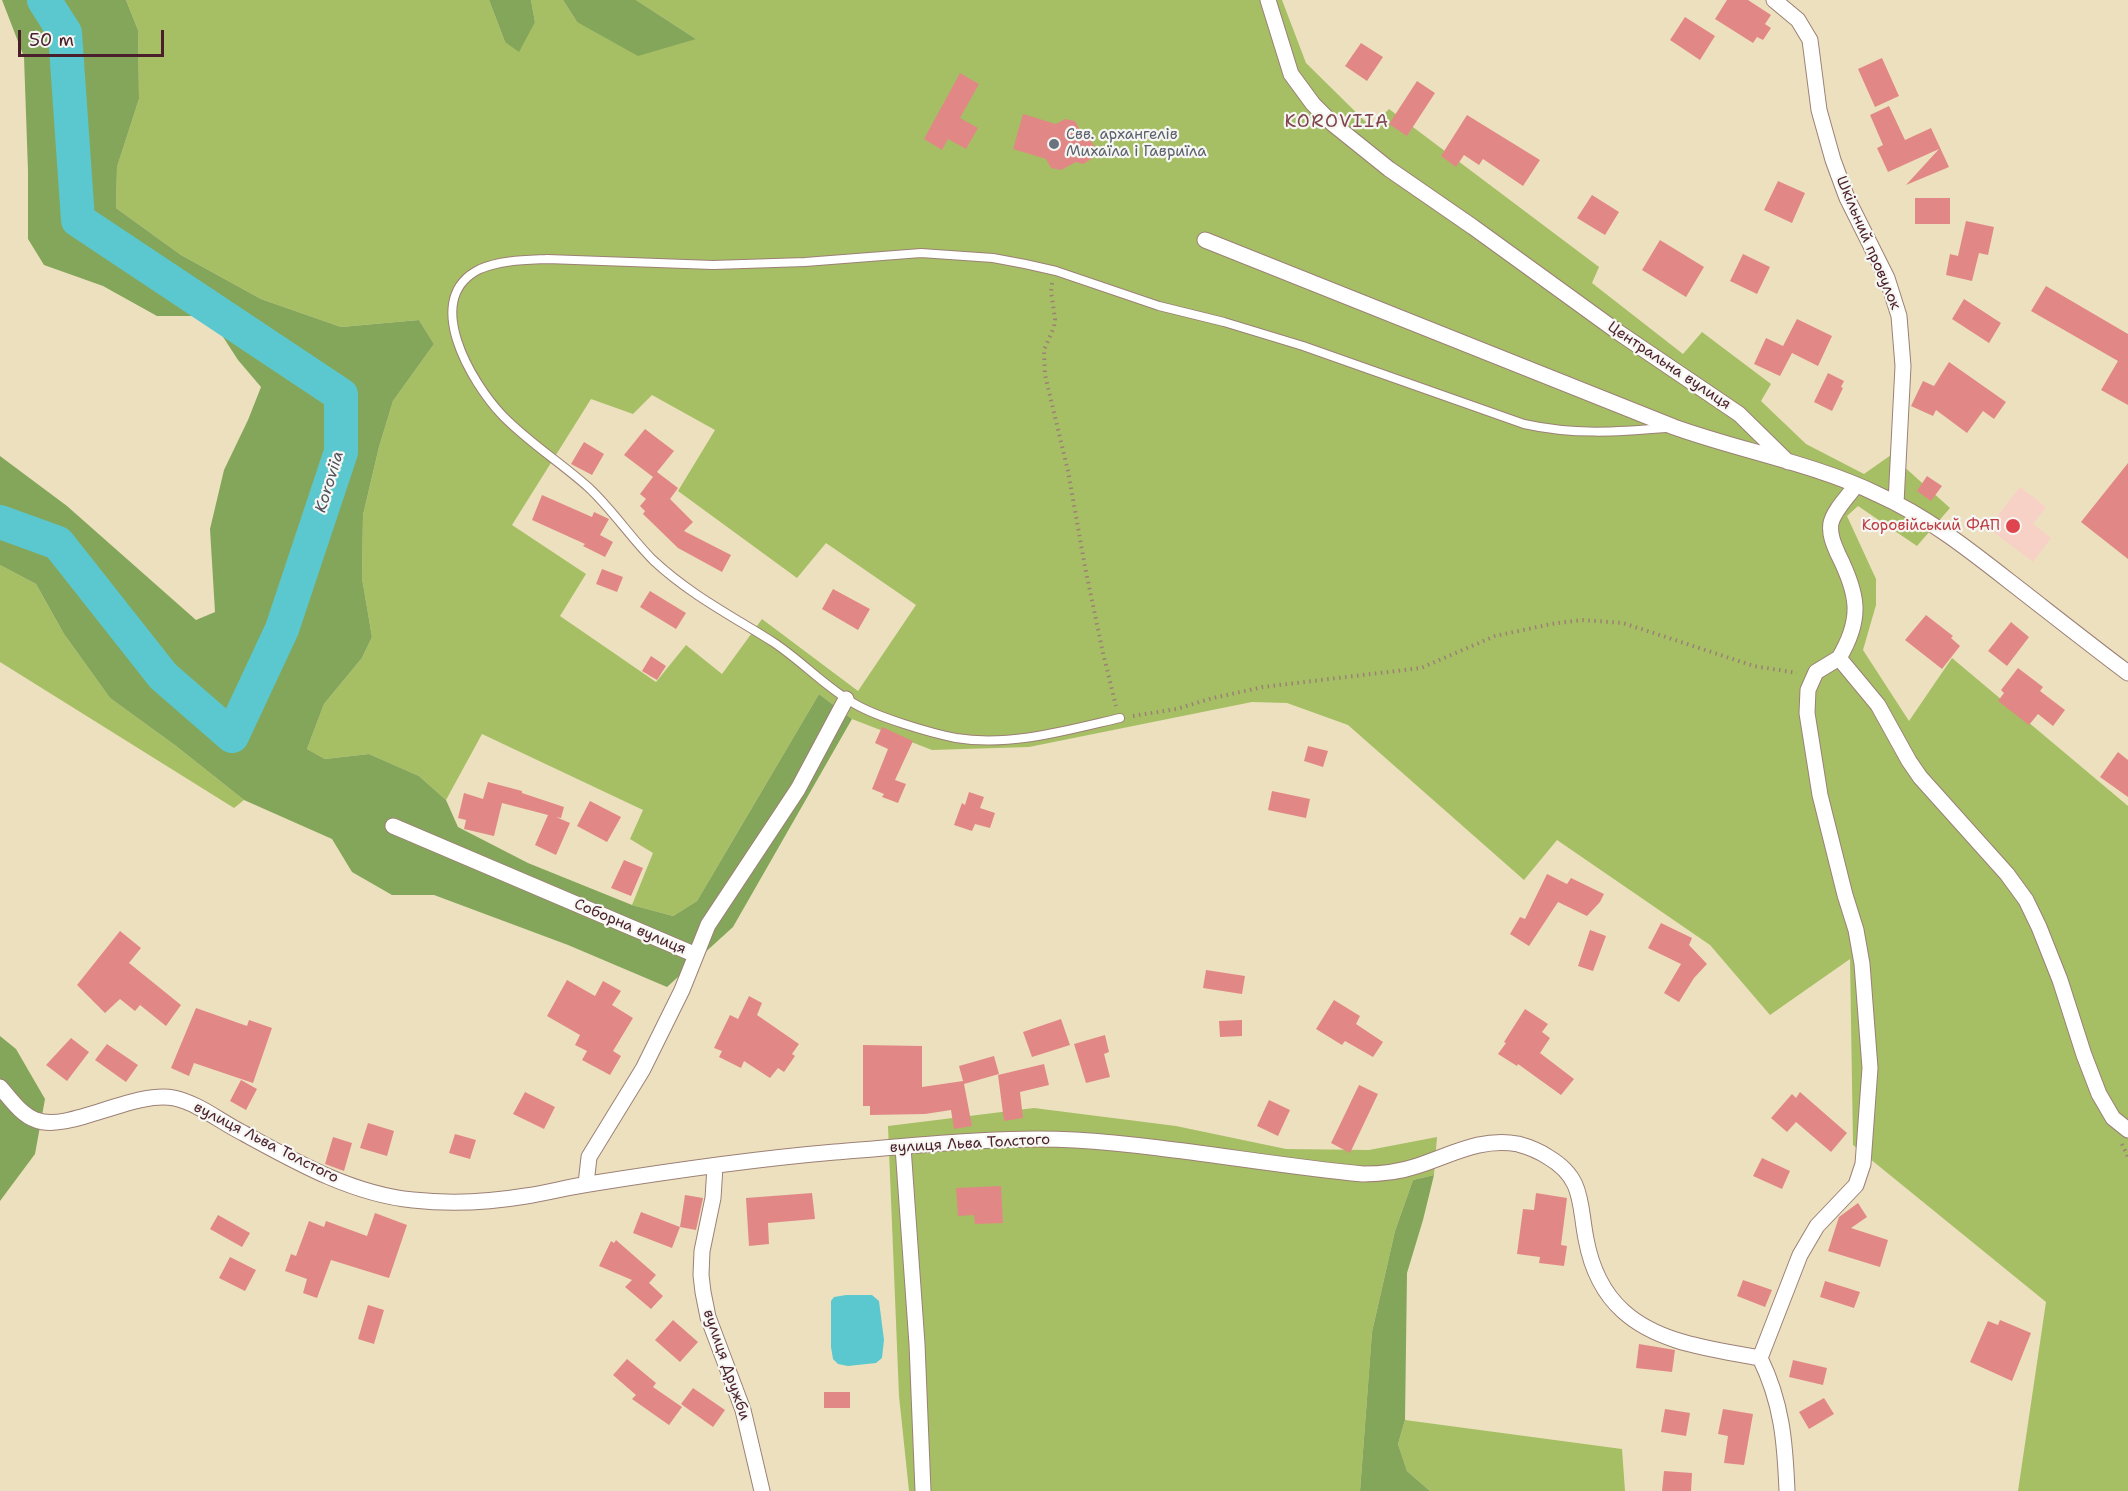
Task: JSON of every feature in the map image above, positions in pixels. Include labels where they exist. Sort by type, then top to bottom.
[{"type":"street","name":"Центральна вулиця","points":[[1268,0],[1291,74],[1313,104],[1333,124],[1389,170],[1730,408],[1756,429],[1788,462],[1856,485],[1896,504],[1957,541],[2128,673]]},
{"type":"street","name":"Шкільний провулок","points":[[1774,0],[1792,7],[1810,40],[1819,110],[1837,171],[1859,224],[1887,278],[1899,315],[1903,366],[1896,504]]},
{"type":"street","points":[[1205,240],[1342,297],[1674,427],[1788,462]]},
{"type":"street","points":[[1787,1491],[1785,1443],[1779,1408],[1772,1384],[1760,1358],[1782,1297],[1809,1239],[1824,1217],[1856,1185],[1860,1177],[1866,1136],[1870,1068],[1862,964],[1856,930],[1824,812],[1812,748],[1807,702],[1808,690],[1816,672],[1839,658],[1853,624],[1855,594],[1850,577],[1834,545],[1830,528],[1833,516],[1856,485]]},
{"type":"street","points":[[1839,658],[1878,705],[1920,777],[2007,874],[2026,900],[2057,971],[2090,1074],[2105,1108],[2128,1130]]},
{"type":"street","points":[[696,955],[708,925],[798,789],[846,699]]},
{"type":"street","name":"Соборна вулиця","points":[[393,826],[696,955],[682,990],[643,1069],[590,1157],[586,1184]]},
{"type":"street","name":"вулиця Льва Толстого","points":[[0,1087],[27,1115],[44,1123],[64,1121],[152,1097],[161,1096],[184,1101],[316,1171],[362,1190],[415,1200],[483,1201],[526,1196],[586,1184],[817,1154],[1014,1139],[1073,1140],[1176,1150],[1330,1171],[1376,1174],[1406,1169],[1468,1146],[1493,1143],[1517,1144],[1540,1152],[1561,1165],[1571,1176],[1578,1192],[1586,1240],[1596,1272],[1601,1283],[1621,1310],[1640,1324],[1663,1334],[1696,1345],[1760,1358]]},
{"type":"street","points":[[903,1147],[923,1491]]},
{"type":"street","name":"вулиця Дружби","points":[[715,1167],[713,1198],[701,1257],[703,1292],[708,1317],[743,1410],[762,1491]]},
{"type":"lane","points":[[1120,718],[1047,734],[976,740],[957,738],[921,728],[868,711],[846,699],[796,658],[703,599],[666,571],[643,550],[588,487],[504,417],[477,383],[462,355],[454,328],[453,315],[458,291],[463,282],[471,275],[490,266],[523,260],[713,265],[805,262],[921,253],[993,258],[1056,271],[1159,306],[1224,322],[1304,346],[1524,424],[1552,431],[1674,427]]},
{"type":"path","points":[[1056,271],[1051,292],[1054,327],[1044,350],[1045,375],[1068,471],[1103,653],[1120,718],[1176,709],[1263,687],[1421,668],[1495,636],[1582,620],[1623,623],[1754,666],[1783,671],[1816,672]]},
{"type":"shaded area","name":"Коровійський ФАП","points":[[2020,487],[2046,507],[2033,524],[2051,538],[2033,562],[1988,528]]},
{"type":"green space","points":[[2,0],[126,0],[138,30],[139,99],[117,167],[116,208],[181,255],[261,299],[341,327],[419,320],[434,344],[393,401],[379,447],[363,515],[362,578],[372,637],[362,658],[324,704],[307,749],[325,759],[369,754],[419,776],[446,800],[458,827],[528,863],[632,905],[673,916],[697,901],[819,694],[852,719],[733,927],[667,987],[568,945],[434,895],[392,895],[352,872],[332,839],[244,800],[110,698],[64,634],[36,584],[0,565],[0,456],[67,506],[196,620],[215,612],[210,529],[224,470],[261,387],[238,360],[216,326],[193,316],[157,316],[103,286],[44,265],[28,239],[24,57]]},
{"type":"green space","points":[[126,0],[489,0],[505,42],[535,22],[531,0],[563,0],[577,22],[696,39],[636,0],[1282,0],[1306,63],[1371,127],[1389,109],[1599,267],[1592,283],[1683,354],[1702,332],[1771,384],[1761,401],[1806,444],[1864,474],[1891,455],[1950,508],[1917,546],[1858,506],[1847,516],[1876,579],[1876,605],[1863,650],[1909,721],[1952,658],[2128,806],[2128,1491],[2018,1491],[2046,1302],[1853,1145],[1850,959],[1770,1015],[1710,945],[1557,840],[1524,880],[1348,725],[1287,703],[1252,702],[1029,747],[932,750],[852,719],[819,694],[697,901],[673,916],[632,905],[653,853],[630,839],[643,810],[482,734],[446,800],[419,776],[369,754],[325,759],[307,749],[324,704],[362,658],[372,637],[362,578],[363,515],[379,447],[393,401],[434,344],[419,320],[341,327],[261,299],[181,255],[116,208],[117,167],[139,99],[138,30]],"holes":[[[652,395],[715,430],[678,491],[797,578],[826,543],[916,605],[858,691],[762,619],[722,674],[686,645],[656,682],[560,616],[586,574],[512,525],[591,399],[633,414]]]},
{"type":"green space","points":[[489,0],[531,0],[535,22],[519,52],[505,42]]},
{"type":"green space","points":[[563,0],[636,0],[696,39],[638,56],[577,22]]},
{"type":"green space","points":[[0,565],[36,584],[64,634],[110,698],[244,800],[234,808],[0,662]]},
{"type":"green space","points":[[0,1036],[16,1049],[45,1099],[35,1154],[0,1201]]},
{"type":"green space","points":[[1034,1108],[1176,1126],[1286,1149],[1369,1150],[1437,1137],[1434,1175],[1413,1180],[1395,1231],[1372,1332],[1360,1491],[909,1491],[899,1396],[888,1126]]},
{"type":"green space","points":[[1434,1175],[1407,1273],[1405,1420],[1398,1444],[1407,1471],[1430,1491],[1360,1491],[1372,1332],[1395,1231],[1413,1180]]},
{"type":"green space","points":[[1405,1420],[1622,1449],[1625,1491],[1430,1491],[1407,1471],[1398,1444]]},
{"type":"water","points":[[872,1295],[879,1301],[884,1340],[882,1358],[876,1363],[848,1366],[838,1364],[833,1359],[831,1301],[834,1297]]},
{"type":"building","points":[[1727,0],[1748,0],[1771,15],[1765,24],[1771,28],[1763,40],[1757,37],[1753,43],[1715,19]]},
{"type":"building","points":[[1685,17],[1715,36],[1700,60],[1670,40]]},
{"type":"building","points":[[1361,43],[1383,57],[1367,81],[1345,66]]},
{"type":"building","points":[[1882,58],[1899,96],[1875,107],[1858,69]]},
{"type":"building","points":[[960,73],[979,84],[960,118],[978,128],[966,149],[948,139],[942,150],[924,139]]},
{"type":"building","points":[[1417,81],[1435,93],[1407,136],[1389,124]]},
{"type":"building","points":[[1889,106],[1905,140],[1931,128],[1949,167],[1906,185],[1939,149],[1888,172],[1877,148],[1883,145],[1870,115]]},
{"type":"building","name":"Свв. архангелів Михаїла і Гавриїла","points":[[1023,114],[1056,124],[1065,119],[1075,121],[1084,137],[1090,139],[1096,149],[1093,158],[1083,164],[1076,162],[1061,170],[1051,168],[1046,159],[1013,149]]},
{"type":"building","points":[[1467,115],[1540,160],[1523,186],[1483,159],[1479,165],[1464,155],[1456,167],[1441,156]]},
{"type":"building","points":[[1778,181],[1805,193],[1792,223],[1764,210]]},
{"type":"building","points":[[1592,195],[1619,212],[1605,235],[1577,218]]},
{"type":"building","points":[[1915,198],[1950,198],[1950,224],[1915,224]]},
{"type":"building","points":[[1966,221],[1994,227],[1988,255],[1979,253],[1972,281],[1946,275],[1950,254],[1958,256]]},
{"type":"building","points":[[1660,240],[1704,267],[1686,297],[1642,270]]},
{"type":"building","points":[[1743,254],[1770,267],[1757,294],[1730,281]]},
{"type":"building","points":[[2046,286],[2128,334],[2128,405],[2101,390],[2118,361],[2031,311]]},
{"type":"building","points":[[1964,299],[2001,323],[1989,343],[1952,319]]},
{"type":"building","points":[[1797,319],[1832,336],[1818,366],[1792,353],[1780,376],[1754,364],[1766,338],[1783,346]]},
{"type":"building","points":[[1949,362],[2006,402],[1994,419],[1983,411],[1967,433],[1936,410],[1933,416],[1911,406],[1923,381],[1934,386]]},
{"type":"building","points":[[1828,373],[1844,381],[1832,411],[1814,402]]},
{"type":"building","points":[[645,429],[674,451],[657,472],[678,488],[670,499],[693,522],[684,531],[731,555],[722,572],[678,548],[643,514],[645,511],[640,506],[646,499],[640,494],[653,477],[624,455]]},
{"type":"building","points":[[584,442],[604,454],[592,475],[571,464]]},
{"type":"building","points":[[2128,463],[2128,559],[2081,522]]},
{"type":"building","points":[[1927,476],[1942,486],[1931,501],[1917,491]]},
{"type":"building","points":[[542,495],[592,517],[594,512],[609,519],[600,535],[613,542],[605,557],[583,546],[585,544],[532,520]]},
{"type":"building","points":[[602,569],[623,577],[617,592],[596,584]]},
{"type":"building","points":[[833,589],[870,609],[858,630],[822,609]]},
{"type":"building","points":[[650,591],[686,613],[676,629],[640,607]]},
{"type":"building","points":[[1926,615],[1953,636],[1951,638],[1960,646],[1942,669],[1905,640]]},
{"type":"building","points":[[2011,622],[2029,637],[2007,666],[1988,651]]},
{"type":"building","points":[[651,656],[666,666],[657,680],[642,671]]},
{"type":"building","points":[[2018,668],[2043,687],[2040,691],[2065,710],[2053,726],[2038,714],[2029,725],[1998,701],[2004,693],[2001,690]]},
{"type":"building","points":[[882,727],[913,741],[895,780],[906,784],[898,803],[882,797],[884,794],[872,789],[888,749],[875,743]]},
{"type":"building","points":[[1308,746],[1328,751],[1323,767],[1304,761]]},
{"type":"building","points":[[2118,752],[2128,760],[2128,797],[2100,777]]},
{"type":"building","points":[[488,782],[522,791],[522,793],[564,807],[561,818],[556,817],[570,823],[556,855],[535,845],[548,815],[502,803],[494,836],[464,829],[466,820],[458,818],[464,793],[483,799]]},
{"type":"building","points":[[1272,791],[1310,799],[1306,818],[1268,810]]},
{"type":"building","points":[[969,792],[984,797],[980,808],[995,813],[990,828],[975,824],[972,831],[954,825],[962,803],[965,805]]},
{"type":"building","points":[[590,801],[621,817],[607,842],[577,826]]},
{"type":"building","points":[[624,860],[643,868],[631,896],[611,888]]},
{"type":"building","points":[[1547,874],[1567,884],[1571,878],[1604,894],[1587,916],[1558,902],[1529,946],[1510,934],[1520,917],[1525,919]]},
{"type":"building","points":[[1661,923],[1692,938],[1689,945],[1707,964],[1694,978],[1679,1002],[1664,993],[1681,964],[1648,948]]},
{"type":"building","points":[[1590,930],[1606,936],[1593,971],[1578,966]]},
{"type":"building","points":[[120,931],[141,948],[129,963],[181,1005],[166,1026],[140,1005],[135,1011],[120,999],[105,1013],[77,985]]},
{"type":"building","points":[[1206,970],[1245,976],[1242,994],[1203,988]]},
{"type":"building","points":[[567,980],[595,996],[603,981],[621,991],[612,1005],[633,1018],[613,1051],[621,1056],[610,1075],[582,1060],[587,1051],[575,1045],[580,1035],[547,1016]]},
{"type":"building","points":[[749,996],[762,1003],[757,1015],[799,1044],[792,1054],[795,1056],[784,1072],[778,1068],[770,1078],[744,1061],[741,1068],[719,1057],[722,1051],[714,1048],[730,1015],[738,1019]]},
{"type":"building","points":[[1334,1000],[1360,1016],[1356,1024],[1383,1042],[1373,1057],[1345,1041],[1342,1045],[1316,1029]]},
{"type":"building","points":[[196,1008],[247,1026],[249,1020],[272,1028],[253,1083],[194,1063],[189,1076],[171,1068]]},
{"type":"building","points":[[1525,1009],[1548,1024],[1542,1032],[1550,1038],[1540,1053],[1574,1079],[1561,1095],[1518,1064],[1517,1066],[1498,1054]]},
{"type":"building","points":[[1061,1019],[1070,1045],[1032,1057],[1023,1032]]},
{"type":"building","points":[[1242,1020],[1242,1036],[1220,1037],[1219,1021]]},
{"type":"building","points":[[1105,1035],[1109,1052],[1104,1054],[1110,1077],[1086,1083],[1074,1044]]},
{"type":"building","points":[[71,1038],[89,1052],[67,1081],[46,1065]]},
{"type":"building","points":[[107,1044],[138,1065],[126,1082],[95,1060]]},
{"type":"building","points":[[863,1045],[922,1046],[922,1087],[963,1081],[959,1066],[994,1056],[999,1074],[964,1084],[972,1126],[954,1129],[951,1110],[925,1114],[870,1115],[870,1106],[863,1106]]},
{"type":"building","points":[[1044,1064],[1049,1085],[1020,1092],[1023,1118],[1004,1121],[998,1075]]},
{"type":"building","points":[[241,1080],[257,1089],[246,1110],[230,1101]]},
{"type":"building","points":[[1359,1085],[1378,1094],[1350,1153],[1331,1143]]},
{"type":"building","points":[[525,1092],[555,1107],[544,1129],[513,1114]]},
{"type":"building","points":[[1800,1092],[1847,1133],[1831,1152],[1796,1122],[1787,1132],[1771,1118],[1792,1094],[1796,1098]]},
{"type":"building","points":[[1269,1100],[1290,1110],[1278,1136],[1257,1126]]},
{"type":"building","points":[[368,1123],[394,1131],[387,1156],[360,1148]]},
{"type":"building","points":[[455,1134],[476,1140],[470,1159],[449,1153]]},
{"type":"building","points":[[333,1137],[352,1143],[344,1171],[325,1164]]},
{"type":"building","points":[[1762,1158],[1790,1171],[1782,1189],[1753,1176]]},
{"type":"building","points":[[1001,1186],[1003,1223],[975,1224],[974,1215],[958,1216],[956,1188]]},
{"type":"building","points":[[812,1193],[815,1219],[768,1223],[769,1244],[749,1246],[746,1198]]},
{"type":"building","points":[[1536,1193],[1567,1198],[1561,1245],[1567,1246],[1564,1266],[1539,1263],[1540,1257],[1517,1254],[1523,1209],[1534,1210]]},
{"type":"building","points":[[685,1195],[703,1198],[696,1230],[680,1227]]},
{"type":"building","points":[[1858,1203],[1867,1217],[1851,1228],[1888,1240],[1880,1267],[1828,1251],[1839,1217]]},
{"type":"building","points":[[641,1212],[680,1227],[672,1248],[633,1233]]},
{"type":"building","points":[[375,1213],[407,1225],[389,1278],[331,1260],[317,1298],[303,1293],[307,1279],[285,1271],[291,1254],[296,1256],[309,1221],[324,1227],[326,1221],[367,1236]]},
{"type":"building","points":[[218,1215],[250,1233],[242,1247],[210,1229]]},
{"type":"building","points":[[616,1240],[656,1275],[649,1283],[663,1296],[651,1309],[625,1287],[632,1280],[599,1266],[611,1241],[614,1243]]},
{"type":"building","points":[[230,1257],[256,1270],[245,1291],[219,1278]]},
{"type":"building","points":[[1743,1280],[1772,1290],[1765,1307],[1737,1296]]},
{"type":"building","points":[[1825,1281],[1860,1292],[1854,1308],[1820,1297]]},
{"type":"building","points":[[368,1305],[384,1310],[374,1344],[358,1339]]},
{"type":"building","points":[[673,1320],[698,1342],[680,1362],[655,1340]]},
{"type":"building","points":[[2000,1320],[2031,1333],[2012,1381],[1970,1362],[1988,1321],[1998,1325]]},
{"type":"building","points":[[1639,1344],[1675,1350],[1672,1372],[1636,1368]]},
{"type":"building","points":[[627,1359],[656,1383],[653,1387],[682,1407],[669,1425],[632,1399],[636,1395],[613,1375]]},
{"type":"building","points":[[1793,1360],[1827,1368],[1823,1385],[1789,1377]]},
{"type":"building","points":[[693,1388],[725,1410],[713,1427],[681,1404]]},
{"type":"building","points":[[824,1392],[850,1392],[850,1408],[824,1408]]},
{"type":"building","points":[[1824,1398],[1834,1414],[1809,1429],[1799,1412]]},
{"type":"building","points":[[1665,1409],[1690,1413],[1686,1436],[1661,1432]]},
{"type":"building","points":[[1723,1409],[1753,1414],[1744,1465],[1724,1463],[1728,1436],[1718,1434]]},
{"type":"building","points":[[1664,1471],[1692,1473],[1691,1491],[1662,1491]]},
{"type":"waterway","name":"Koroviia","points":[[0,522],[58,543],[163,676],[232,736],[282,629],[341,452],[341,395],[78,220],[65,33],[44,0]]},
{"type":"place","name":"Свв. архангелів Михаїла і Гавриїла","points":[[1054,144]]},
{"type":"place","name":"Коровійський ФАП","points":[[2013,526]]},
{"type":"district","name":"KOROVIIA","points":[[1337,122]]}]
